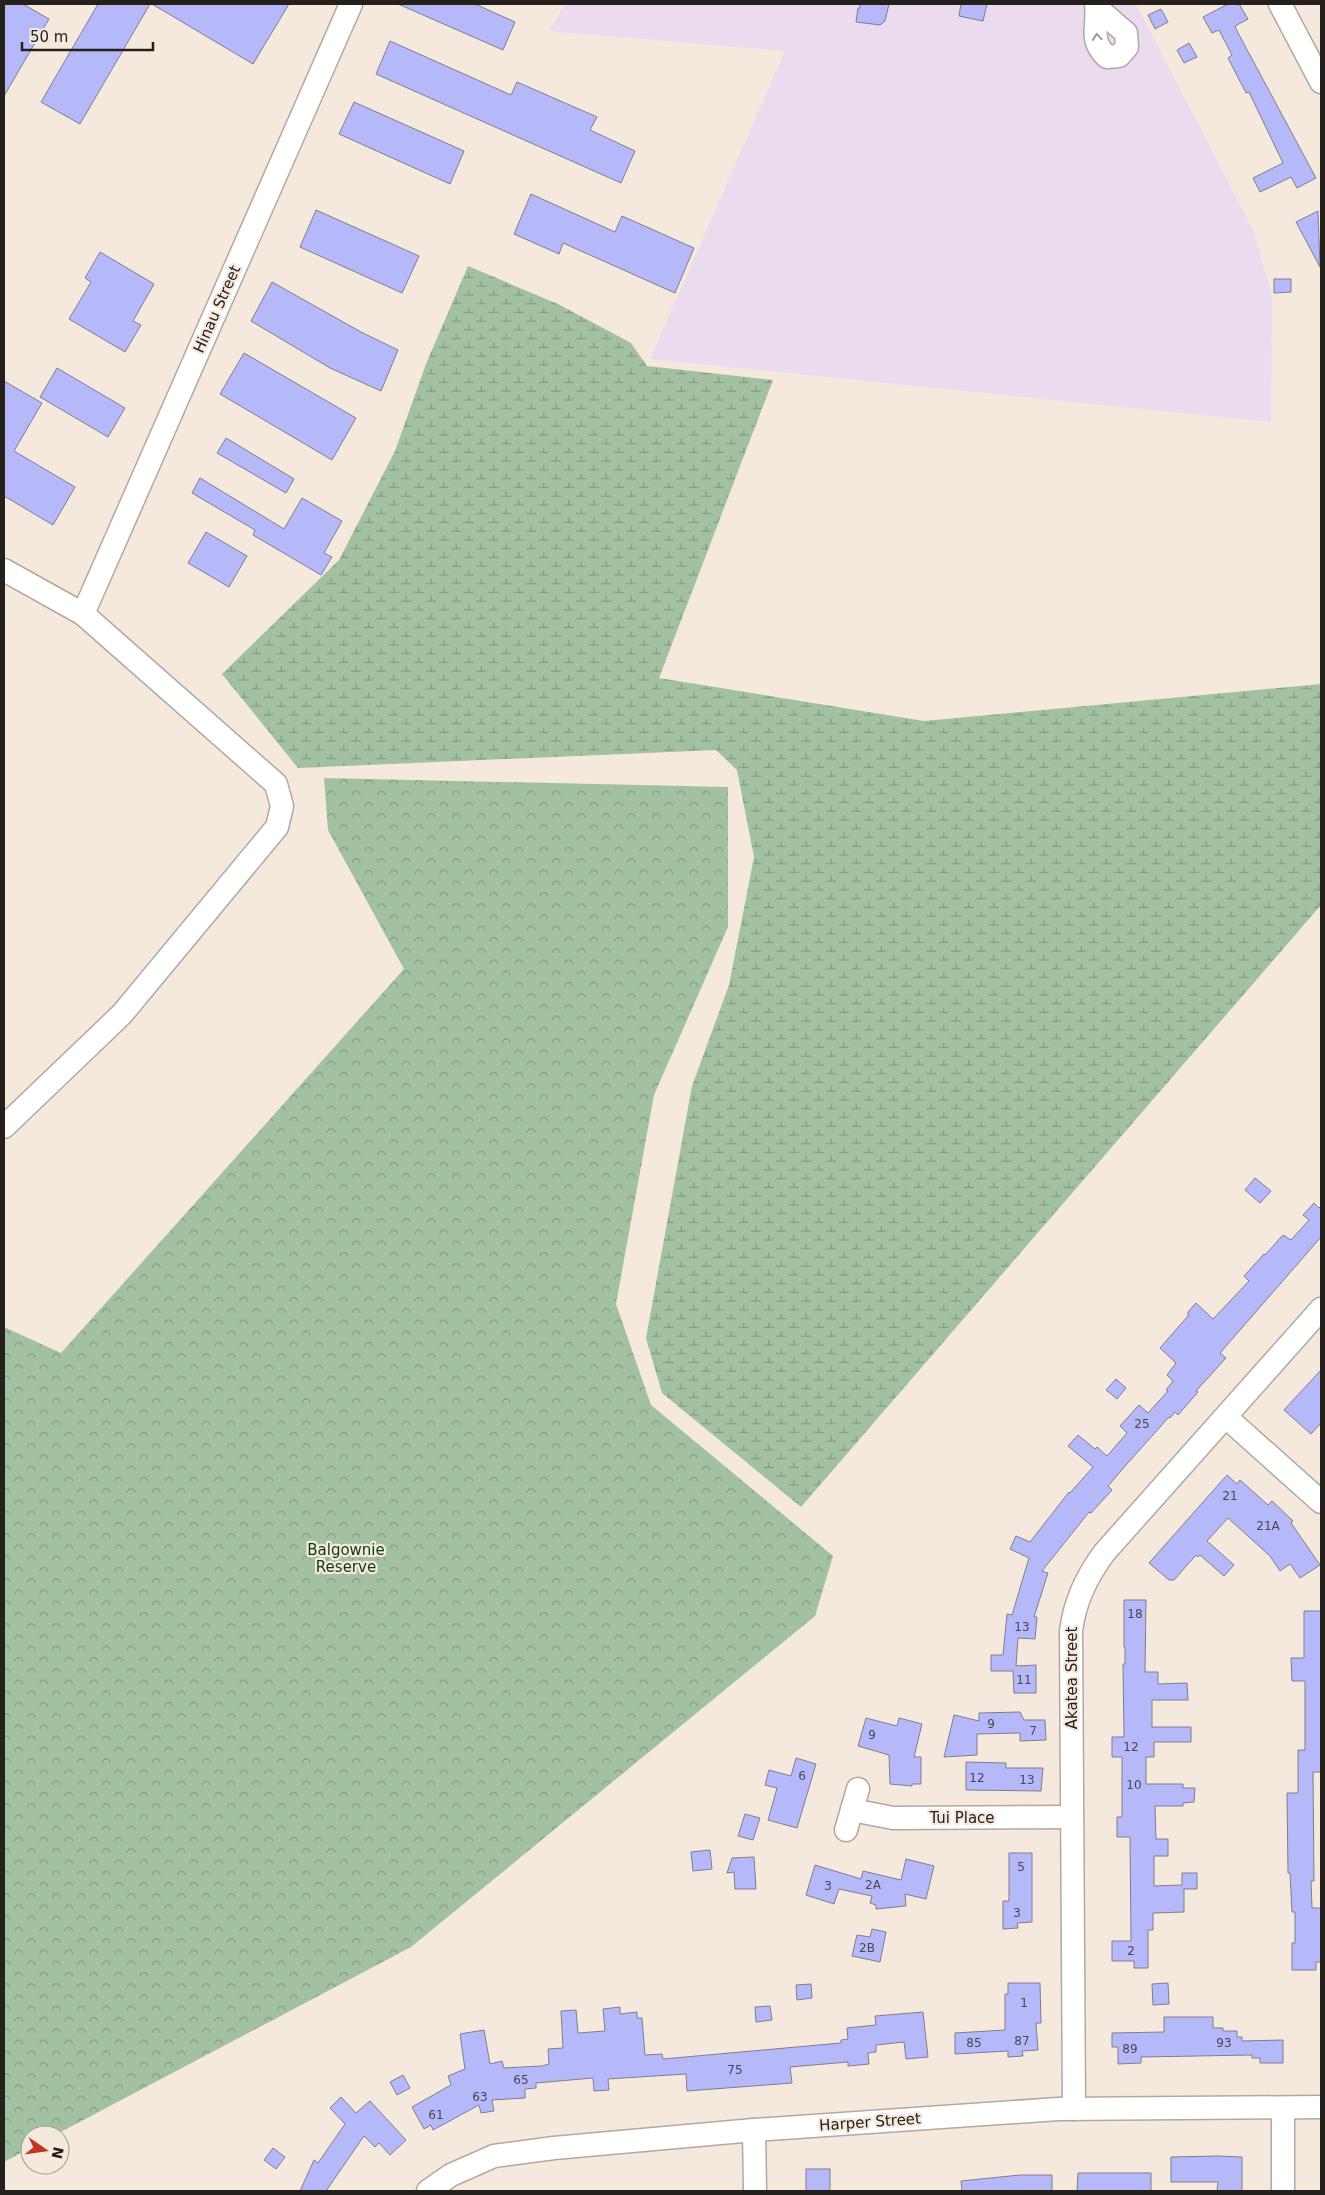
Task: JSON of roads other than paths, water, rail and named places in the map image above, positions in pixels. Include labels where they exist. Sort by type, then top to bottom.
[{"type":"street","name":"Hinau Street","points":[[82,614],[351,4]]},
{"type":"street","points":[[1280,4],[1321,82]]},
{"type":"street","points":[[4,570],[82,614],[276,784],[282,806],[277,827],[122,1014],[4,1127]]},
{"type":"street","name":"Akatea Street","points":[[1074,2109],[1071,1631],[1074,1611],[1089,1574],[1104,1554],[1321,1308]]},
{"type":"street","points":[[1226,1417],[1321,1502]]},
{"type":"street","name":"Tui Place","points":[[852,1809],[893,1818],[1072,1817]]},
{"type":"street","name":"Harper Street","points":[[428,2191],[451,2175],[494,2156],[554,2148],[754,2130],[1074,2109],[1321,2107]]},
{"type":"street","points":[[1283,2108],[1283,2191]]},
{"type":"street","points":[[754,2130],[755,2191]]},
{"type":"park label","name":"Balgownie Reserve","points":[[346,1558]]}]
